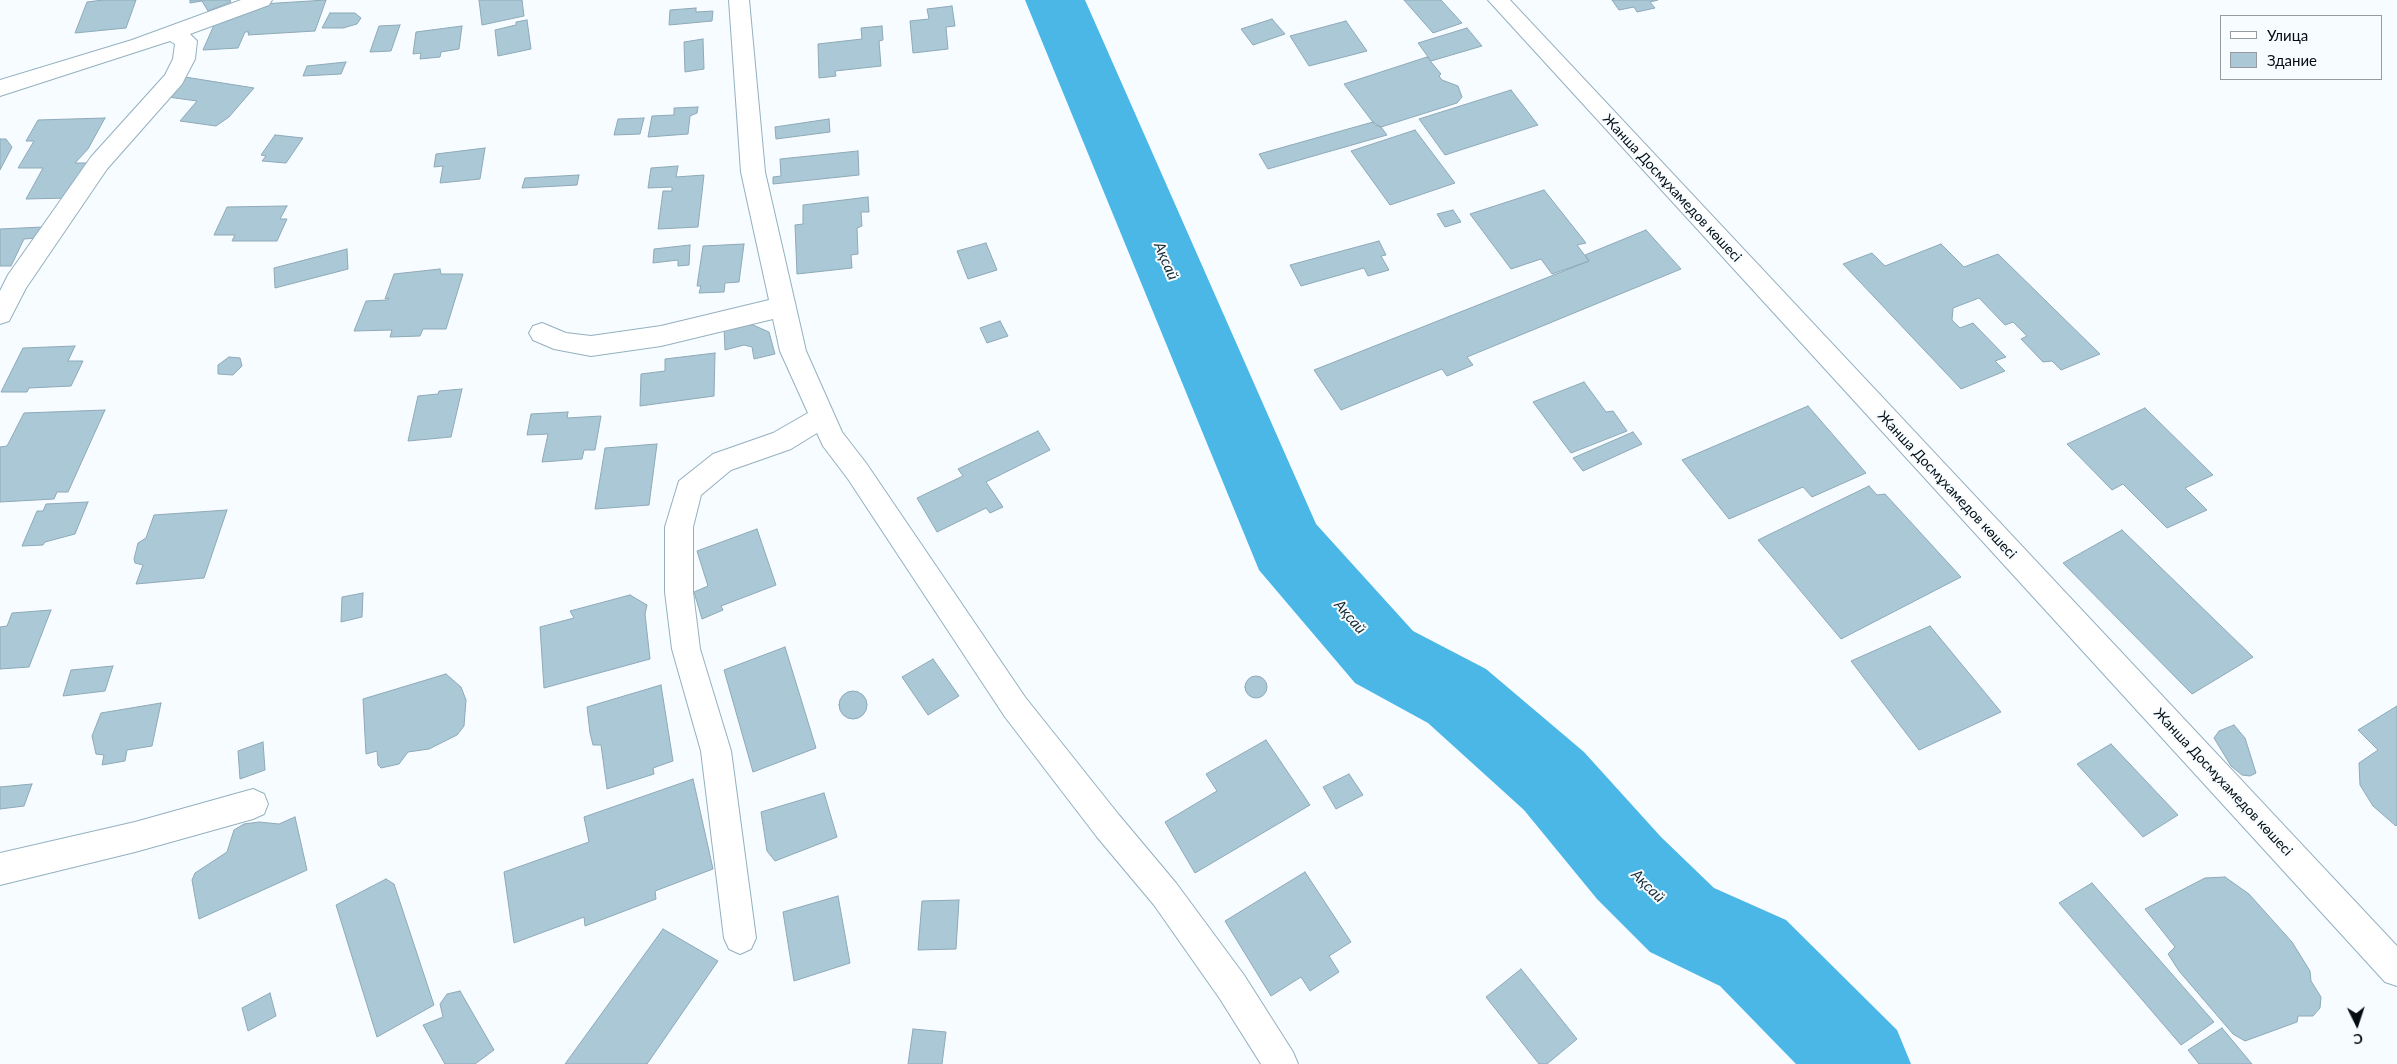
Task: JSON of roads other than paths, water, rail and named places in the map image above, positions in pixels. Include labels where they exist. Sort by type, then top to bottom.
[{"type":"street","points":[[0,88],[140,45],[262,0]]},
{"type":"street","points":[[739,0],[753,172],[793,351],[832,438],[857,471],[1014,707],[1108,826],[1165,894],[1232,987],[1281,1064]]},
{"type":"street","name":"Жанша Досмұхамедов көшесі","points":[[1498,0],[2397,970]]},
{"type":"street","points":[[0,314],[17,282],[99,163],[174,79],[184,59],[186,41],[172,33]]},
{"type":"street","points":[[542,333],[563,342],[591,346],[661,336],[762,311],[783,308]]},
{"type":"street","points":[[740,938],[716,751],[686,649],[679,592],[678,527],[689,490],[722,462],[782,441],[822,417]]},
{"type":"street","points":[[0,869],[152,833],[253,804]]},
{"type":"waterway","name":"Ақсай","points":[[1055,0],[1287,546],[1384,657],[1457,696],[1554,781],[1629,868],[1682,920],[1753,953],[1863,1064]]}]
